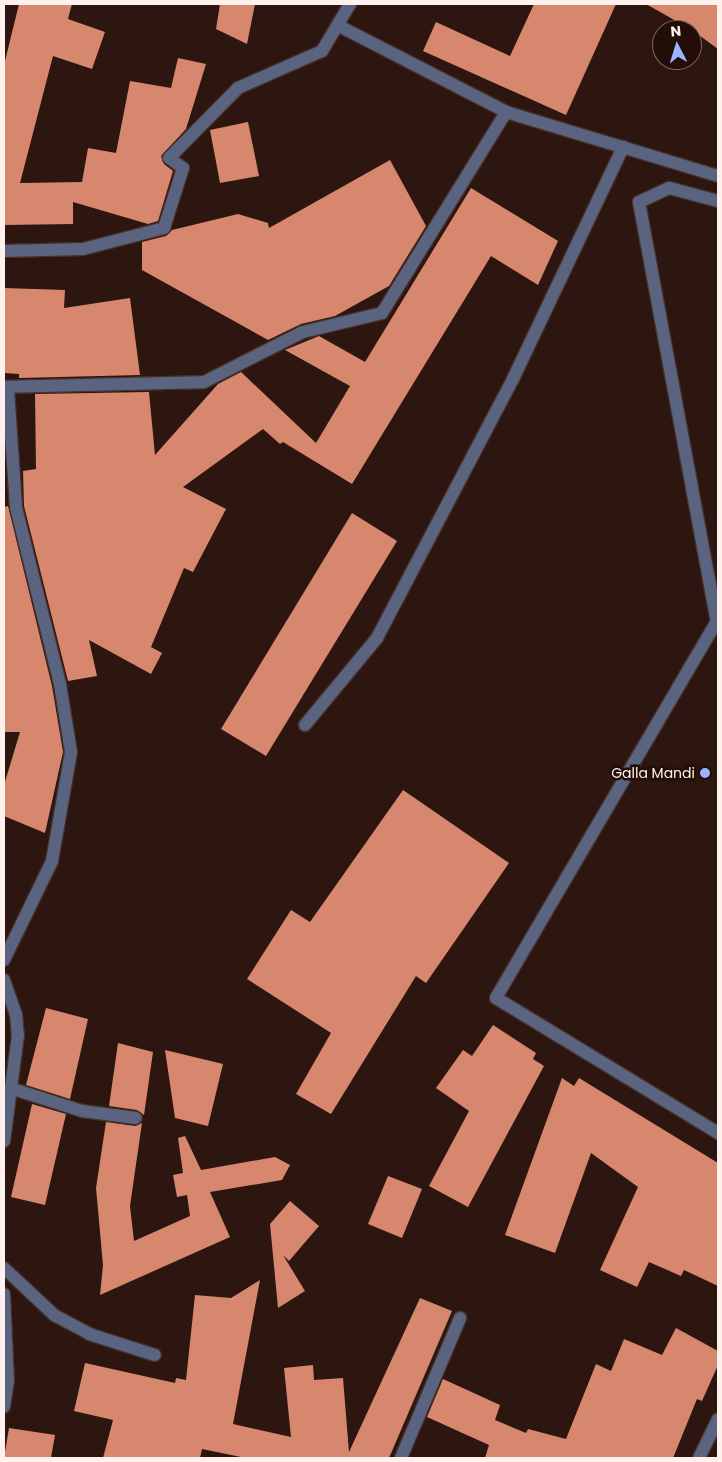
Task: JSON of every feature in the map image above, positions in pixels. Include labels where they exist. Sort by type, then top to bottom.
[{"type":"street","points":[[4,251],[83,248],[164,228],[183,168],[169,158],[238,88],[322,51],[339,26],[350,4]]},
{"type":"street","points":[[339,26],[506,112],[718,176]]},
{"type":"street","points":[[4,960],[52,861],[71,752],[60,684],[16,506],[6,389],[204,382],[303,332],[382,313],[506,112]]},
{"type":"street","points":[[305,725],[376,638],[513,379],[623,147]]},
{"type":"street","points":[[718,202],[669,188],[639,202],[717,622],[496,998],[718,1133]]},
{"type":"street","points":[[4,980],[17,1021],[4,1142]]},
{"type":"street","points":[[10,1088],[82,1111],[136,1118]]},
{"type":"street","points":[[4,1268],[54,1315],[89,1334],[156,1355]]},
{"type":"street","points":[[4,1294],[8,1381],[4,1407]]},
{"type":"street","points":[[401,1458],[460,1318]]},
{"type":"street","points":[[699,1458],[712,1441],[718,1419]]},
{"type":"building","points":[[19,4],[72,4],[68,19],[105,32],[92,69],[53,56],[20,183],[82,182],[88,148],[116,153],[130,81],[171,88],[178,58],[206,64],[186,129],[161,156],[164,164],[173,171],[158,221],[148,224],[73,202],[73,224],[4,225],[4,65]]},
{"type":"building","points":[[220,4],[255,4],[247,44],[216,29]]},
{"type":"building","points":[[534,4],[616,4],[566,115],[423,51],[436,22],[510,56]]},
{"type":"building","points":[[646,4],[718,4],[718,49],[702,37],[702,20],[674,20]]},
{"type":"building","points":[[248,122],[259,176],[220,183],[210,130]]},
{"type":"building","points":[[390,160],[426,226],[389,286],[335,316],[301,324],[268,340],[142,270],[142,242],[166,236],[172,230],[238,214],[268,223],[269,228]]},
{"type":"building","points":[[471,188],[558,241],[538,285],[491,256],[352,484],[283,442],[280,444],[263,429],[183,487],[226,509],[193,572],[184,568],[151,647],[162,653],[151,674],[89,640],[97,676],[68,681],[24,506],[23,471],[36,469],[35,394],[149,392],[155,455],[218,384],[241,372],[316,443],[350,386],[285,350],[319,336],[365,362]]},
{"type":"building","points":[[4,288],[65,290],[64,308],[130,298],[140,375],[19,378],[19,374],[4,373]]},
{"type":"building","points":[[8,506],[52,686],[63,752],[45,833],[4,816],[4,785],[20,732],[4,732],[4,507]]},
{"type":"building","points":[[352,513],[397,541],[266,756],[221,729]]},
{"type":"building","points":[[403,790],[509,863],[426,983],[416,976],[331,1114],[296,1094],[331,1033],[247,979],[291,910],[310,922]]},
{"type":"building","points":[[46,1008],[88,1019],[70,1099],[26,1085]]},
{"type":"building","points":[[493,1025],[536,1053],[533,1059],[544,1066],[468,1207],[429,1186],[469,1111],[436,1088],[463,1050],[472,1056]]},
{"type":"building","points":[[118,1043],[153,1052],[144,1115],[137,1110],[109,1106]]},
{"type":"building","points":[[165,1050],[223,1064],[208,1126],[175,1118]]},
{"type":"building","points":[[562,1078],[574,1086],[579,1078],[718,1163],[718,1286],[684,1270],[681,1276],[649,1262],[637,1287],[600,1270],[638,1187],[591,1153],[555,1253],[505,1235]]},
{"type":"building","points":[[32,1104],[66,1114],[45,1205],[11,1197]]},
{"type":"building","points":[[106,1122],[135,1126],[142,1123],[130,1206],[134,1241],[190,1216],[187,1195],[177,1197],[173,1175],[183,1173],[178,1138],[185,1136],[201,1170],[275,1157],[290,1165],[282,1180],[210,1192],[230,1237],[100,1295],[103,1265],[96,1188]]},
{"type":"building","points":[[388,1176],[422,1189],[402,1238],[368,1224]]},
{"type":"building","points":[[290,1201],[319,1226],[289,1261],[283,1255],[305,1291],[278,1308],[270,1224]]},
{"type":"building","points":[[260,1280],[233,1424],[291,1437],[284,1368],[313,1365],[314,1380],[343,1378],[349,1452],[420,1298],[452,1311],[389,1458],[246,1458],[202,1449],[200,1458],[103,1458],[113,1420],[74,1411],[85,1363],[175,1383],[176,1378],[186,1380],[195,1295],[231,1298]]},
{"type":"building","points":[[676,1328],[718,1351],[718,1365],[702,1401],[697,1399],[673,1458],[485,1458],[489,1445],[427,1417],[443,1379],[500,1405],[495,1420],[526,1433],[528,1429],[566,1439],[596,1364],[611,1371],[624,1339],[662,1355]]},
{"type":"building","points":[[9,1428],[55,1435],[51,1458],[4,1458]]},
{"type":"place","name":"Galla Mandi","points":[[705,773]]}]
